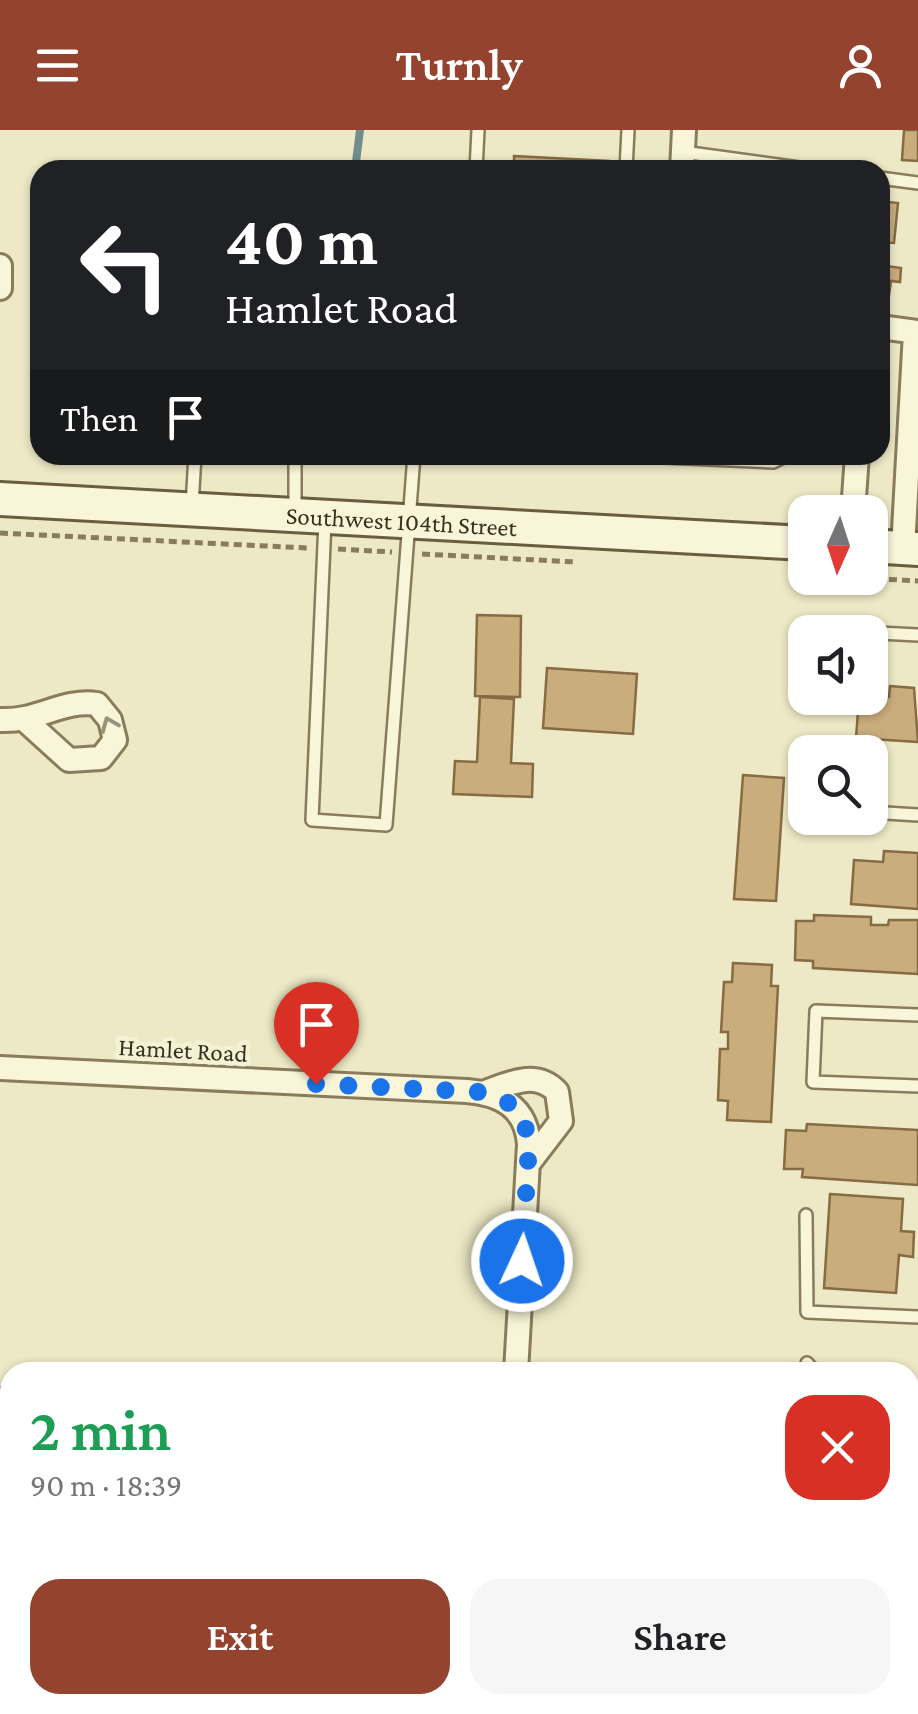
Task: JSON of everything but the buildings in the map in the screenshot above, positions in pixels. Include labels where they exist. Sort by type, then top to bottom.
[{"type":"main road","name":"Southwest 104th Street","points":[[0,500],[788,542]]},
{"type":"street","points":[[0,266],[0,288]]},
{"type":"street","points":[[890,328],[916,332],[910,549]]},
{"type":"street","points":[[854,495],[856,465]]},
{"type":"street","points":[[0,720],[26,721]]},
{"type":"street","name":"Hamlet Road","points":[[0,1068],[482,1092],[539,1079],[557,1092],[560,1121],[528,1164]]},
{"type":"street","points":[[482,1092],[502,1098],[524,1121],[528,1164],[517,1362]]},
{"type":"lane","points":[[476,160],[478,130]]},
{"type":"lane","points":[[626,160],[628,130]]},
{"type":"lane","points":[[683,151],[745,160]]},
{"type":"lane","points":[[890,179],[918,183]]},
{"type":"lane","points":[[192,510],[194,465]]},
{"type":"lane","points":[[297,465],[310,516],[312,820],[386,825],[405,522],[413,465]]},
{"type":"lane","points":[[888,634],[918,635]]},
{"type":"lane","points":[[888,813],[918,814]]},
{"type":"lane","points":[[918,1015],[816,1011],[812,1082],[918,1086]]},
{"type":"lane","points":[[806,1215],[806,1312],[918,1317]]},
{"type":"path","points":[[888,579],[918,581]]},
{"type":"waterway","points":[[356,160],[360,130]]},
{"type":"route","points":[[316,1084],[482,1092],[511,1104],[524,1121],[529,1144],[522,1261]]}]
